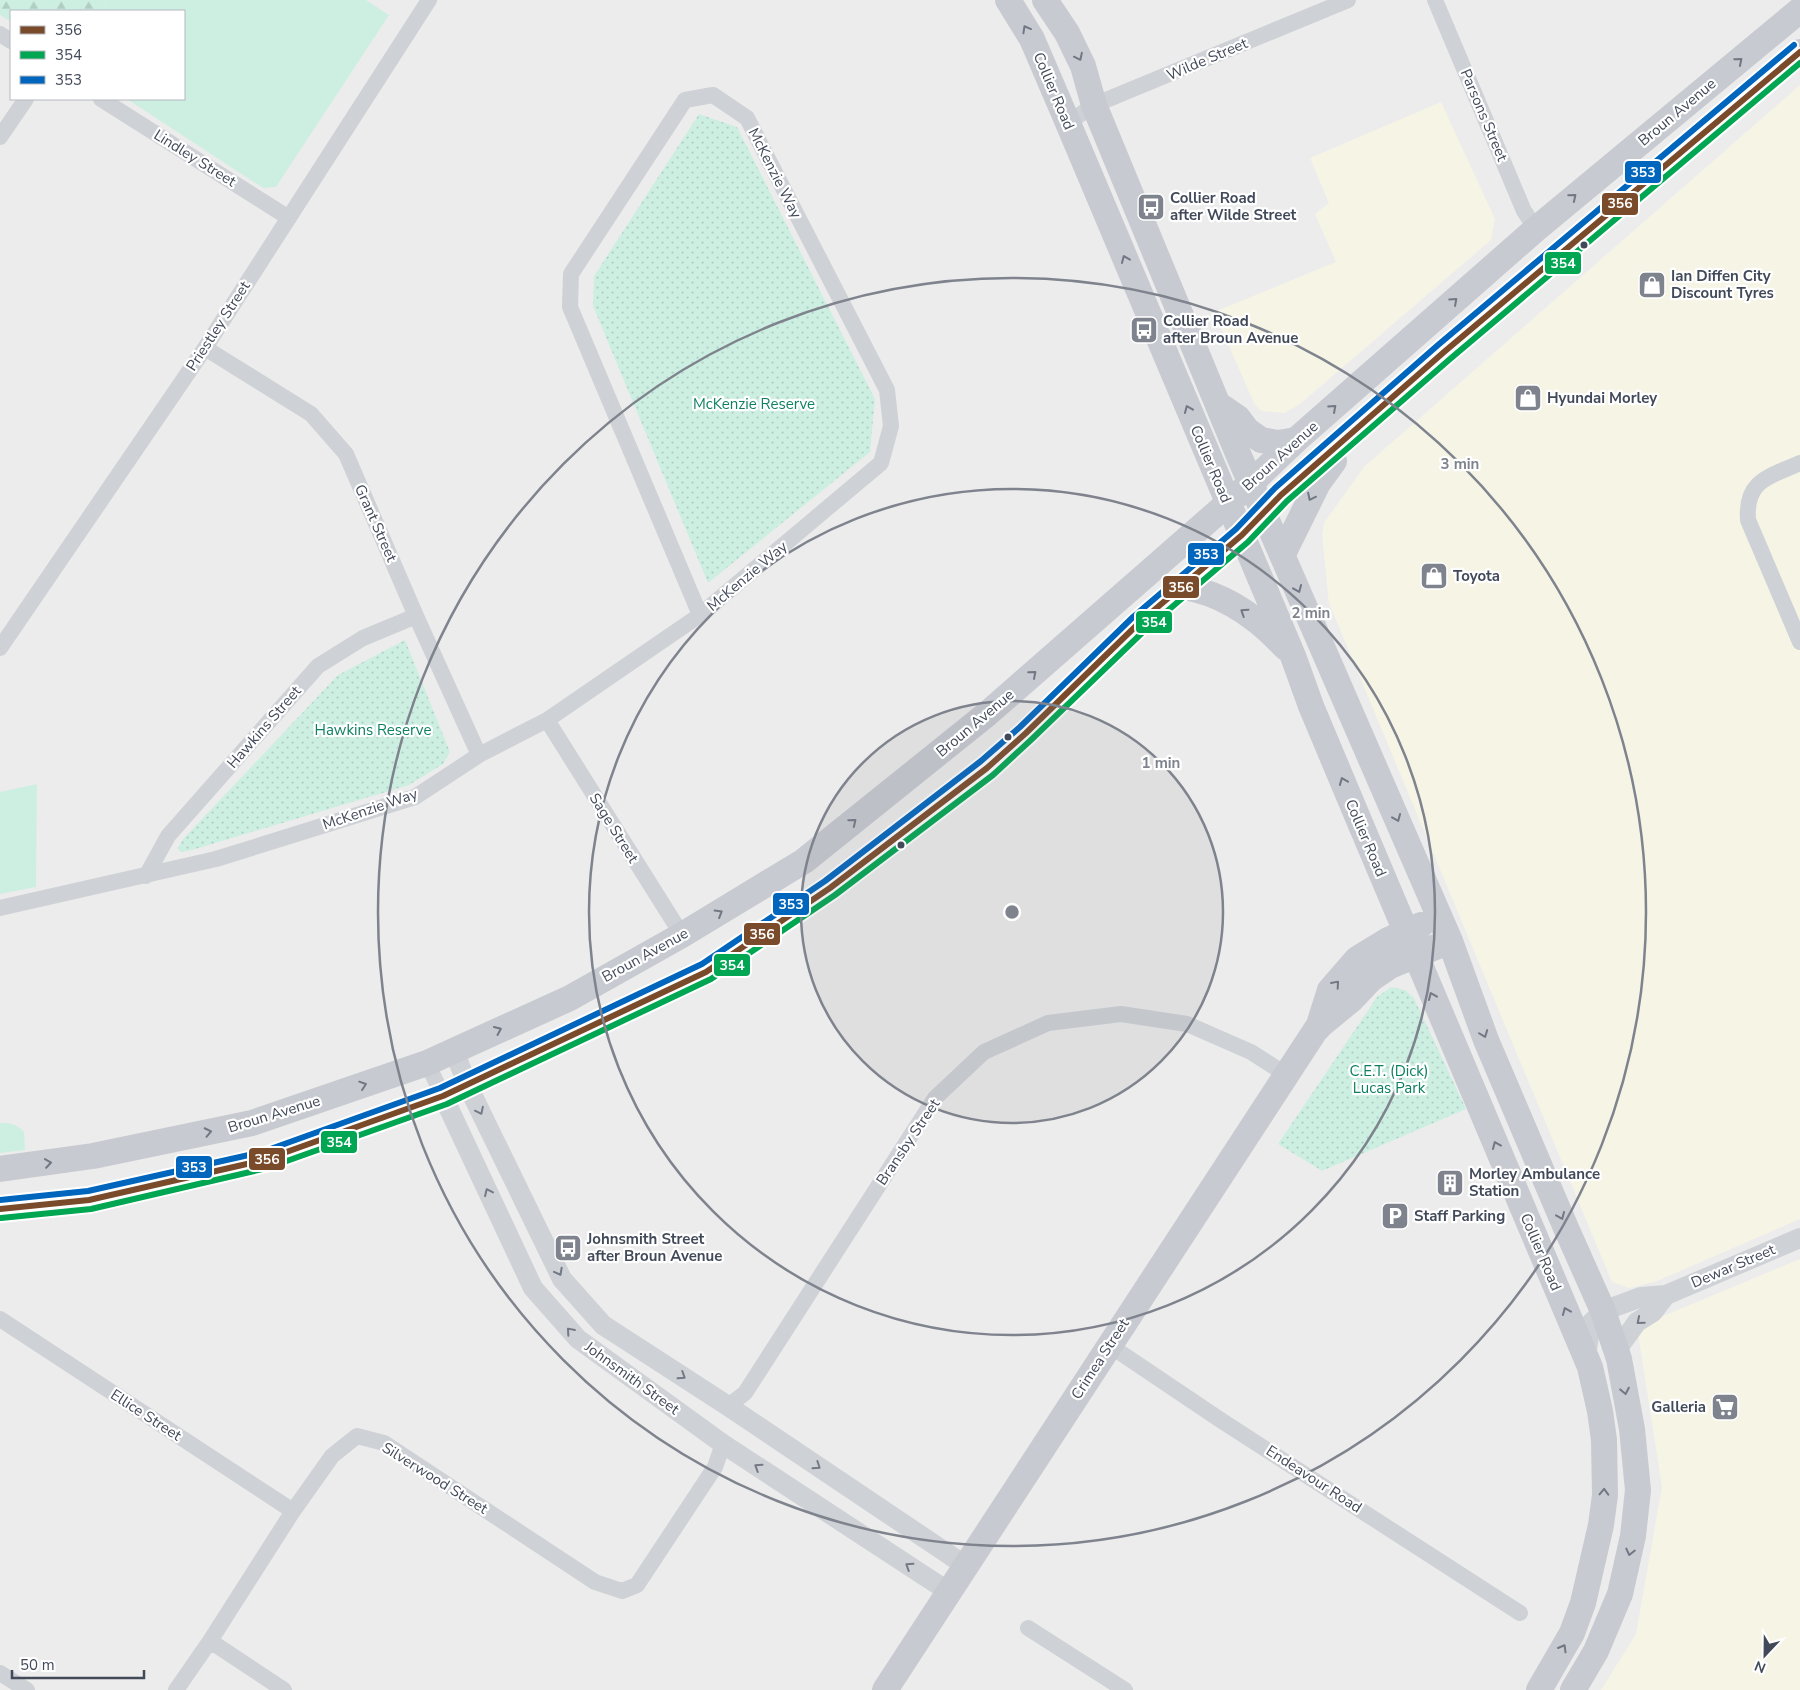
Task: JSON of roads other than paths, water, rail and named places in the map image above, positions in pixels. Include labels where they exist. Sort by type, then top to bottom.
[{"type":"main road","name":"Collier Road","points":[[1008,0],[1032,39],[1068,123],[1293,656],[1311,706],[1590,1367],[1600,1411],[1604,1440],[1605,1495],[1601,1525],[1583,1603],[1572,1634],[1539,1690]]},
{"type":"main road","name":"Collier Road","points":[[1044,0],[1067,33],[1084,66],[1094,105],[1251,483],[1440,917],[1486,1040],[1603,1311],[1616,1351],[1632,1429],[1638,1490],[1633,1536],[1620,1594],[1596,1651],[1573,1690]]},
{"type":"main road","name":"Broun Avenue","points":[[0,1169],[93,1156],[252,1123],[427,1063],[570,998],[682,935],[804,862],[987,714],[1251,483],[1296,440],[1536,228],[1800,10]]},
{"type":"main road","name":"Broun Avenue","points":[[0,1209],[89,1200],[264,1160],[443,1096],[706,972],[830,888],[988,768],[1139,623],[1242,535],[1281,495],[1444,352],[1800,52]]},
{"type":"main road","points":[[1218,404],[1238,418],[1247,430],[1262,440],[1278,443],[1296,440]]},
{"type":"main road","points":[[1283,554],[1318,483],[1358,428]]},
{"type":"main road","points":[[1182,588],[1213,594],[1237,608],[1257,621],[1293,656]]},
{"type":"main road","name":"Crimea Street","points":[[1318,1028],[1330,990],[1357,959],[1388,940],[1440,917]]},
{"type":"main road","name":"Crimea Street","points":[[885,1690],[1318,1028],[1351,1000],[1371,979],[1390,966],[1450,941]]},
{"type":"street","name":"Priestley Street","points":[[0,648],[205,348],[430,0]]},
{"type":"street","name":"Wilde Street","points":[[1068,123],[1094,105],[1348,0]]},
{"type":"street","name":"Parsons Street","points":[[1435,0],[1524,210],[1536,228]]},
{"type":"street","name":"McKenzie Way","points":[[0,908],[216,859],[415,797],[479,755],[546,720],[700,615],[881,463],[891,426],[887,390],[747,118],[713,95],[685,100],[571,274],[570,307],[700,615]]},
{"type":"street","points":[[0,137],[25,100]]},
{"type":"street","name":"Lindley Street","points":[[103,100],[289,218]]},
{"type":"street","name":"Grant Street","points":[[205,348],[311,414],[346,454],[479,755]]},
{"type":"street","points":[[1800,463],[1761,481],[1749,499],[1748,520],[1800,642]]},
{"type":"street","name":"Hawkins Street","points":[[146,876],[168,836],[318,666],[363,638],[416,616]]},
{"type":"street","name":"Sage Street","points":[[546,720],[682,935]]},
{"type":"street","name":"Bransby Street","points":[[728,1406],[744,1393],[935,1098],[984,1052],[1048,1023],[1121,1014],[1187,1024],[1250,1052],[1287,1074]]},
{"type":"street","name":"Johnsmith Street","points":[[454,1050],[467,1084],[562,1279],[603,1325],[728,1406],[966,1566]]},
{"type":"street","name":"Johnsmith Street","points":[[427,1063],[533,1288],[578,1339],[723,1444],[949,1592]]},
{"type":"street","name":"Dewar Street","points":[[1603,1311],[1642,1297],[1666,1295],[1800,1238]]},
{"type":"street","name":"Dewar Street","points":[[1616,1351],[1637,1322],[1653,1312],[1666,1295]]},
{"type":"street","points":[[1586,1356],[1591,1323],[1603,1311]]},
{"type":"street","name":"Ellice Street","points":[[0,1319],[293,1511]]},
{"type":"street","name":"Endeavour Road","points":[[1109,1345],[1222,1421],[1520,1613]]},
{"type":"street","name":"Silverwood Street","points":[[176,1690],[293,1511],[332,1456],[356,1436],[384,1443],[595,1582],[622,1591],[638,1585],[715,1467],[723,1444]]},
{"type":"street","points":[[1028,1628],[1125,1690]]},
{"type":"street","points":[[210,1640],[284,1690]]},
{"type":"street","points":[[0,1673],[27,1690]]},
{"type":"place","name":"Collier Road after Wilde Street","points":[[1151,207]]},
{"type":"place","name":"Ian Diffen City Discount Tyres","points":[[1652,285]]},
{"type":"place","name":"Collier Road after Broun Avenue","points":[[1144,330]]},
{"type":"place","name":"Hyundai Morley","points":[[1528,398]]},
{"type":"place","name":"Toyota","points":[[1434,576]]},
{"type":"place","name":"Morley Ambulance Station","points":[[1450,1183]]},
{"type":"place","name":"Staff Parking","points":[[1395,1216]]},
{"type":"place","name":"Johnsmith Street after Broun Avenue","points":[[568,1248]]},
{"type":"place","name":"Galleria","points":[[1725,1407]]},
{"type":"park label","name":"McKenzie Reserve","points":[[754,404]]},
{"type":"park label","name":"Hawkins Reserve","points":[[373,730]]},
{"type":"park label","name":"C.E.T. (Dick) Lucas Park","points":[[1389,1080]]}]
